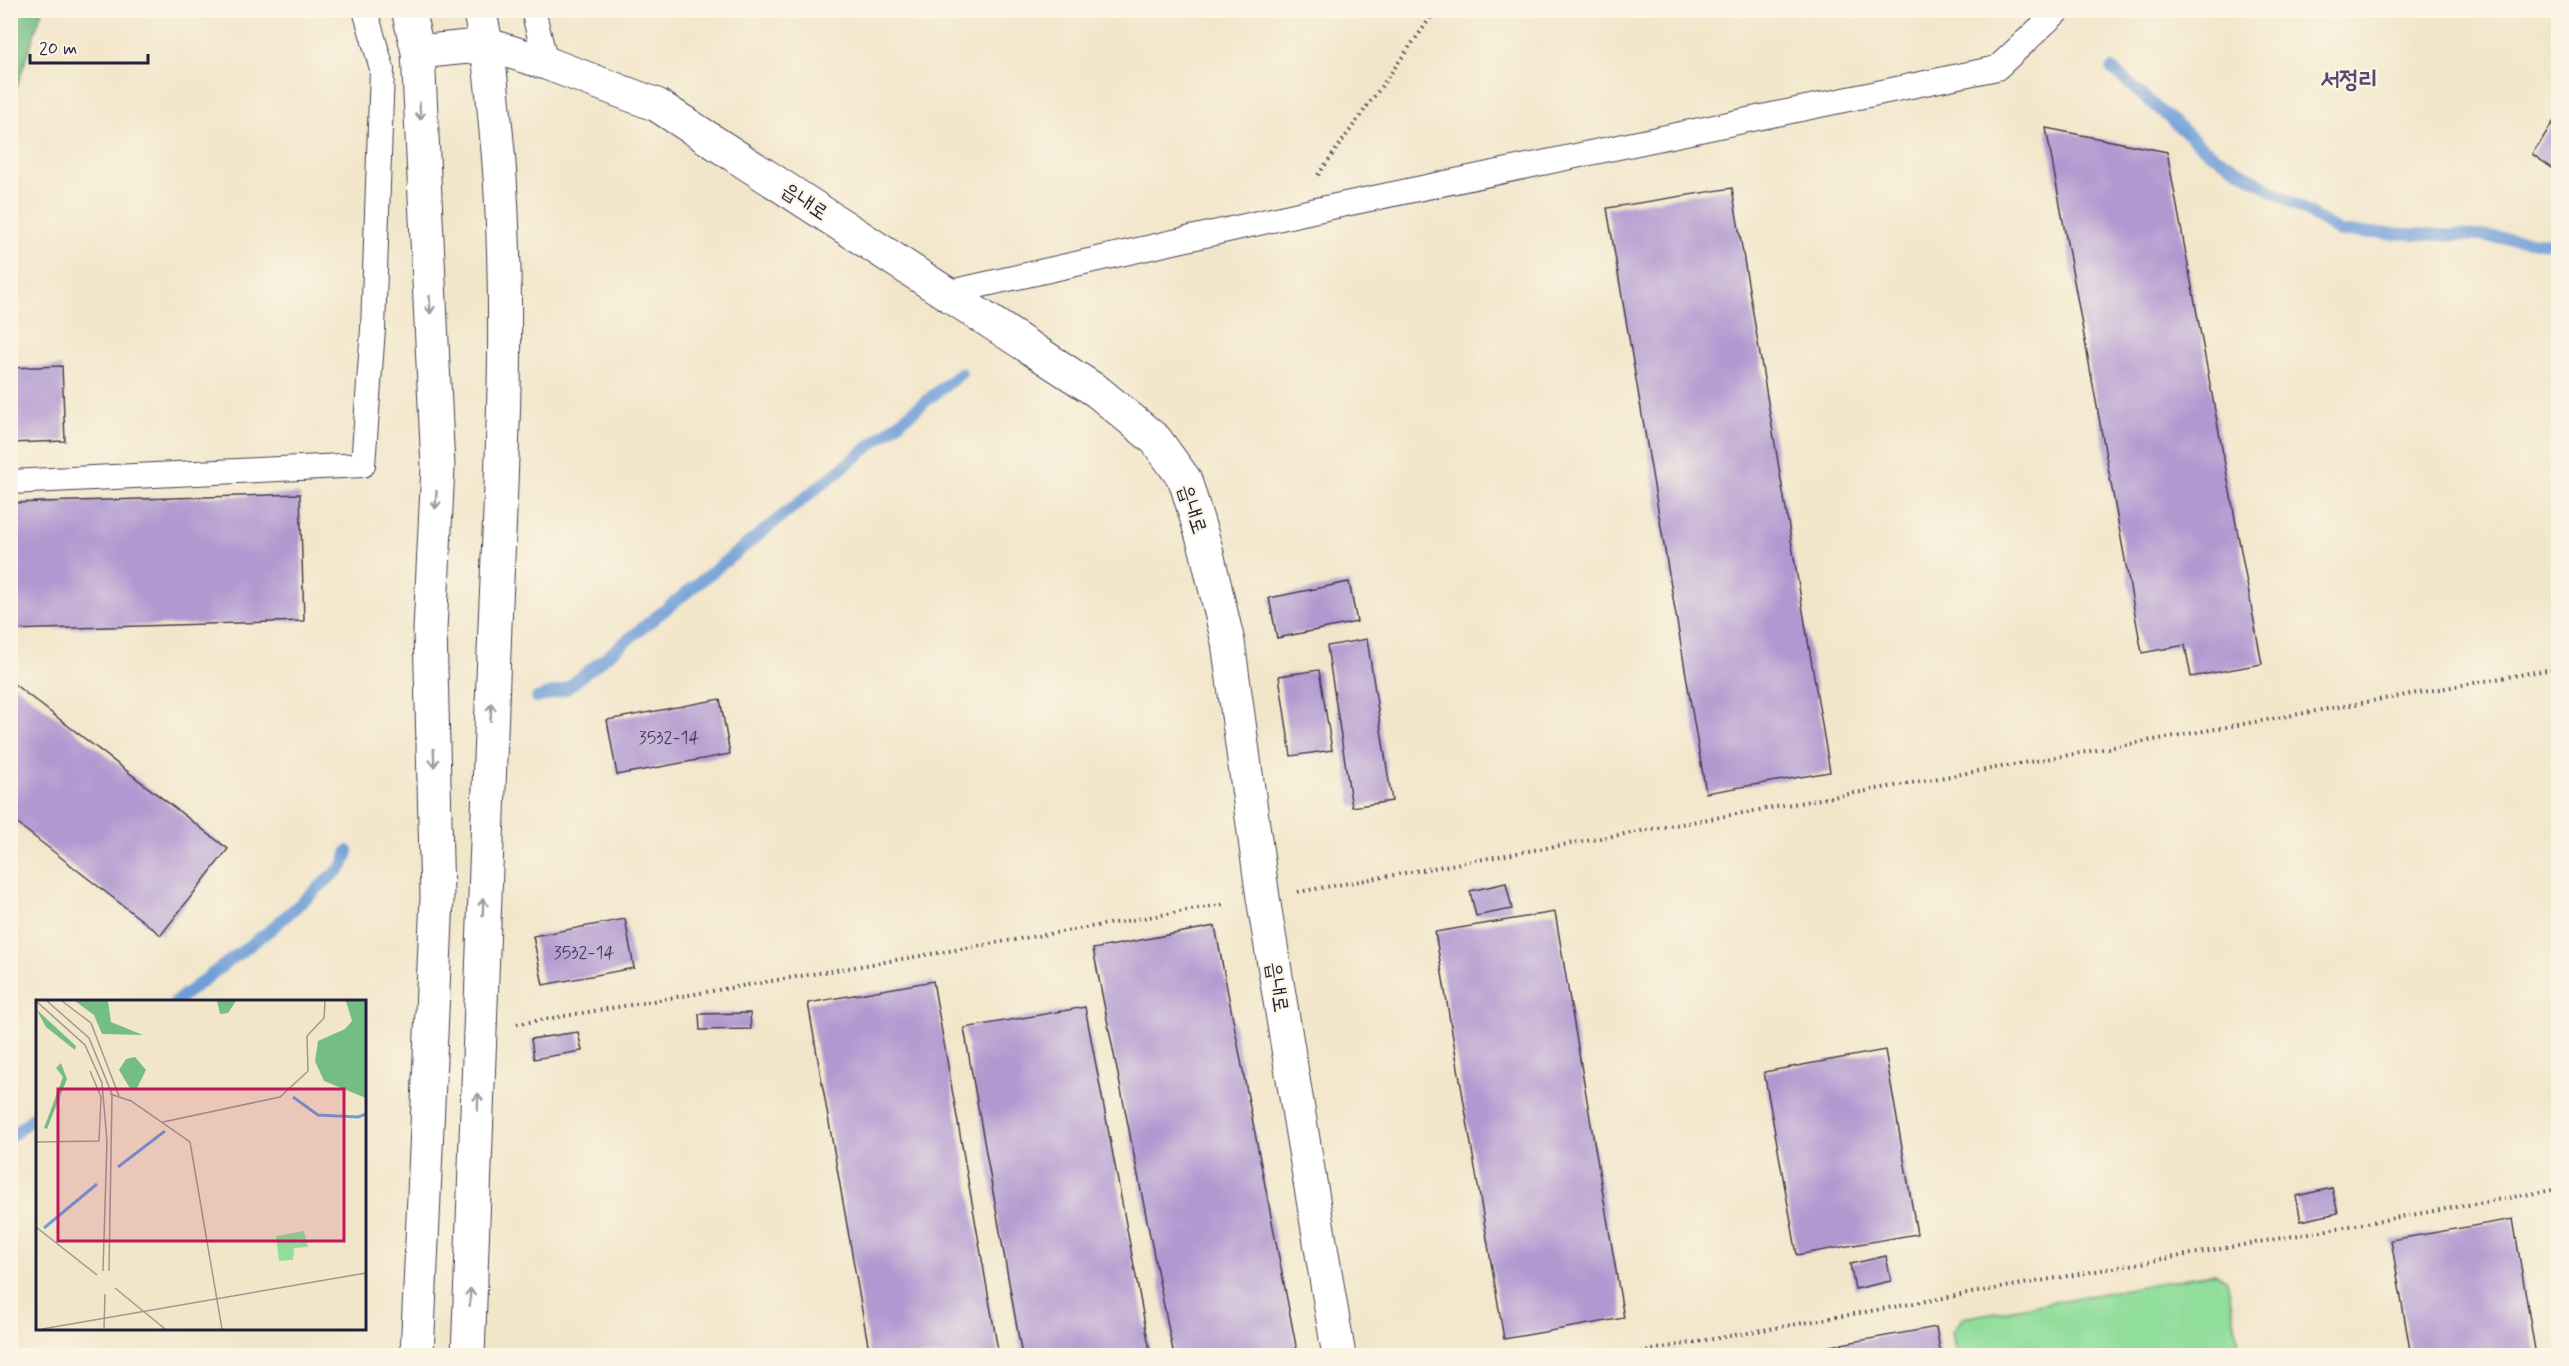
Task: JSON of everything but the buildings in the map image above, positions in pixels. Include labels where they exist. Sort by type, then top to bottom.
[{"type":"street","points":[[408,10],[418,52],[438,467],[430,630],[437,897],[417,1356]]},
{"type":"street","points":[[468,1356],[481,1030],[483,909],[500,514],[504,320],[502,200],[488,45],[479,10]]},
{"type":"street","points":[[418,52],[488,45]]},
{"type":"street","name":"읍내로","points":[[488,45],[546,63],[657,105],[1098,392],[1156,440],[1185,480],[1206,549],[1228,642],[1263,898],[1339,1356]]},
{"type":"lane","points":[[10,482],[363,465],[373,329],[382,69],[365,10]]},
{"type":"lane","points":[[533,10],[546,63]]},
{"type":"lane","points":[[946,293],[1312,211],[1997,68],[2059,10]]},
{"type":"path","points":[[1312,211],[1315,180],[1436,10]]},
{"type":"path","points":[[481,1030],[1263,898],[2559,668]]},
{"type":"path","points":[[1617,1356],[2559,1189]]},
{"type":"green space","points":[[14,11],[42,11],[11,104],[10,19]]},
{"type":"green space","points":[[2215,1273],[2227,1280],[2241,1355],[1956,1355],[1952,1332],[1963,1318]]},
{"type":"waterway","points":[[2112,69],[2206,150],[2340,232],[2482,236],[2558,244]]},
{"type":"waterway","points":[[537,698],[566,689],[961,373]]},
{"type":"waterway","points":[[178,1000],[270,930],[343,866],[348,851]]},
{"type":"waterway","points":[[10,1137],[36,1116]]},
{"type":"district","name":"서정리","points":[[2349,79]]}]
